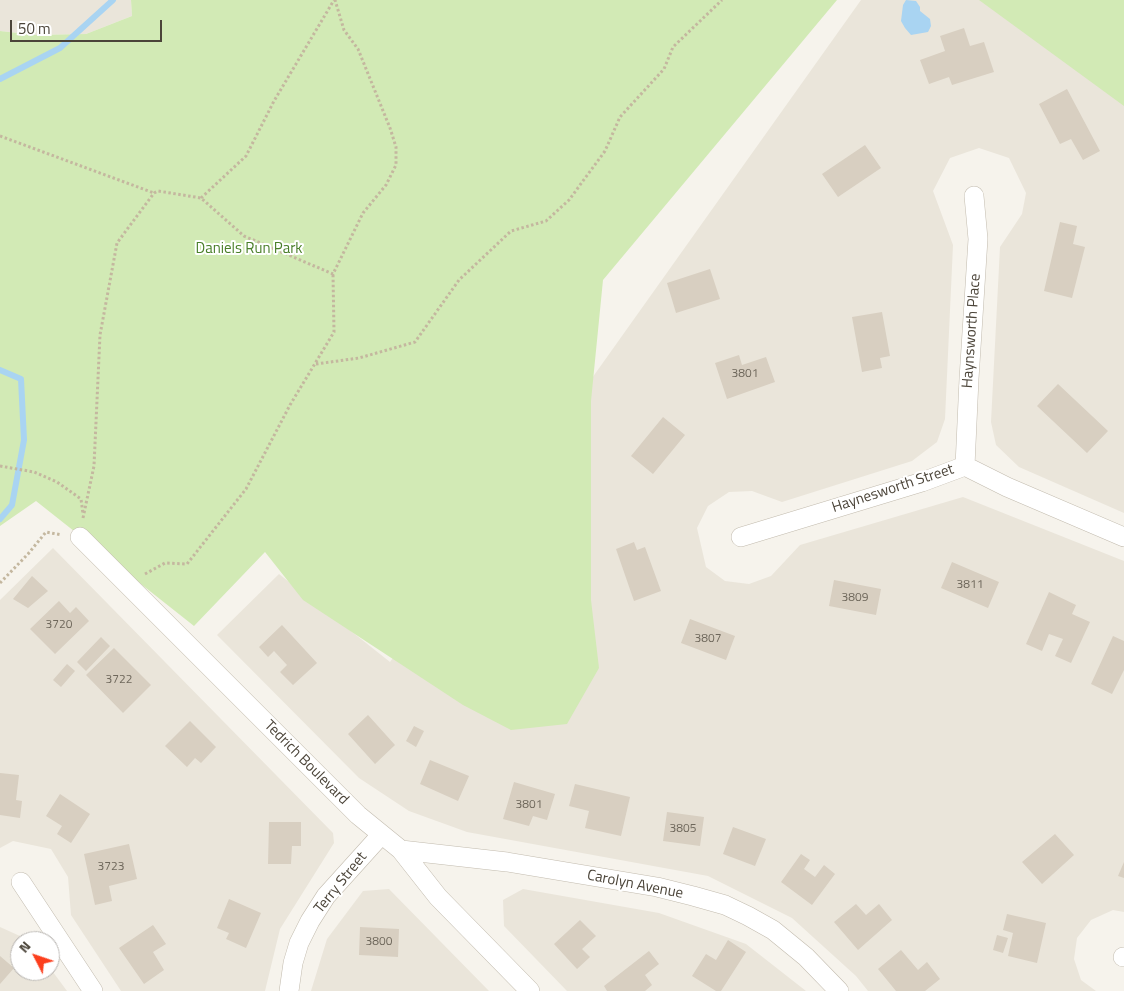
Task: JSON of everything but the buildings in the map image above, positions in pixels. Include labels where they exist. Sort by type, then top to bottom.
[{"type":"street","name":"Haynsworth Place","points":[[966,466],[969,379],[978,239],[974,196]]},
{"type":"street","name":"Haynesworth Street","points":[[741,537],[922,482],[966,466],[1007,487],[1124,538]]},
{"type":"street","name":"Tedrich Boulevard","points":[[82,528],[126,584],[358,815],[401,850],[438,897],[530,991]]},
{"type":"street","name":"Terry Street","points":[[289,991],[293,963],[299,943],[310,921],[326,896],[381,835]]},
{"type":"street","name":"Carolyn Avenue","points":[[401,850],[507,862],[657,887],[693,896],[748,916],[773,930],[790,943],[839,991]]},
{"type":"street","points":[[22,882],[94,991]]},
{"type":"path","points":[[201,198],[246,156],[274,101],[334,0]]},
{"type":"path","points":[[126,584],[165,563],[187,564],[246,489],[290,405],[334,332],[333,274],[363,213],[386,185],[396,165],[396,148],[358,49],[344,30],[334,0]]},
{"type":"path","points":[[316,364],[359,358],[415,342],[459,280],[511,231],[546,221],[569,200],[605,151],[620,117],[664,70],[673,47],[722,0]]},
{"type":"path","points":[[0,136],[154,193]]},
{"type":"path","points":[[0,583],[46,532],[68,537],[82,528],[94,466],[100,335],[117,242],[154,193],[158,191],[201,198],[244,236],[333,274]]},
{"type":"path","points":[[0,466],[34,472],[56,482],[81,499],[82,528]]},
{"type":"shaded area","points":[[0,0],[131,0],[132,16],[86,34],[36,35],[0,31]]},
{"type":"shaded area","points":[[861,0],[1124,0],[1124,513],[1019,467],[996,445],[991,422],[1000,247],[1022,214],[1026,193],[1009,158],[979,148],[950,158],[933,191],[953,245],[945,419],[937,442],[912,461],[782,502],[752,491],[729,492],[708,506],[697,528],[706,567],[725,581],[749,584],[771,576],[800,545],[963,497],[1124,561],[1124,912],[1113,910],[1091,920],[1077,938],[1074,959],[1081,980],[1096,991],[868,991],[856,976],[792,918],[708,876],[467,832],[409,811],[359,778],[217,635],[279,574],[390,662]]},
{"type":"shaded area","points":[[53,548],[333,833],[334,843],[280,929],[265,991],[121,991],[71,915],[68,877],[51,849],[13,841],[0,848],[0,600]]},
{"type":"shaded area","points":[[389,889],[489,991],[311,991],[327,939],[363,891]]},
{"type":"shaded area","points":[[523,889],[659,913],[746,944],[806,991],[567,991],[504,926],[503,900]]},
{"type":"shaded area","points":[[0,927],[10,932],[10,981],[60,981],[67,991],[0,991]]},
{"type":"green space","name":"Daniels Run Park","points":[[131,0],[837,0],[603,280],[591,401],[591,600],[599,668],[567,724],[511,730],[463,705],[303,600],[265,552],[194,626],[36,501],[0,526],[0,31],[36,35],[86,34],[132,16]]},
{"type":"green space","points":[[979,0],[1124,0],[1124,106]]},
{"type":"water","points":[[906,0],[916,1],[920,11],[930,19],[931,26],[928,32],[911,35],[905,28],[901,21],[903,5]]},
{"type":"waterway","points":[[0,79],[60,48],[113,0]]},
{"type":"waterway","points":[[0,370],[21,379],[24,440],[12,505],[0,519]]}]
